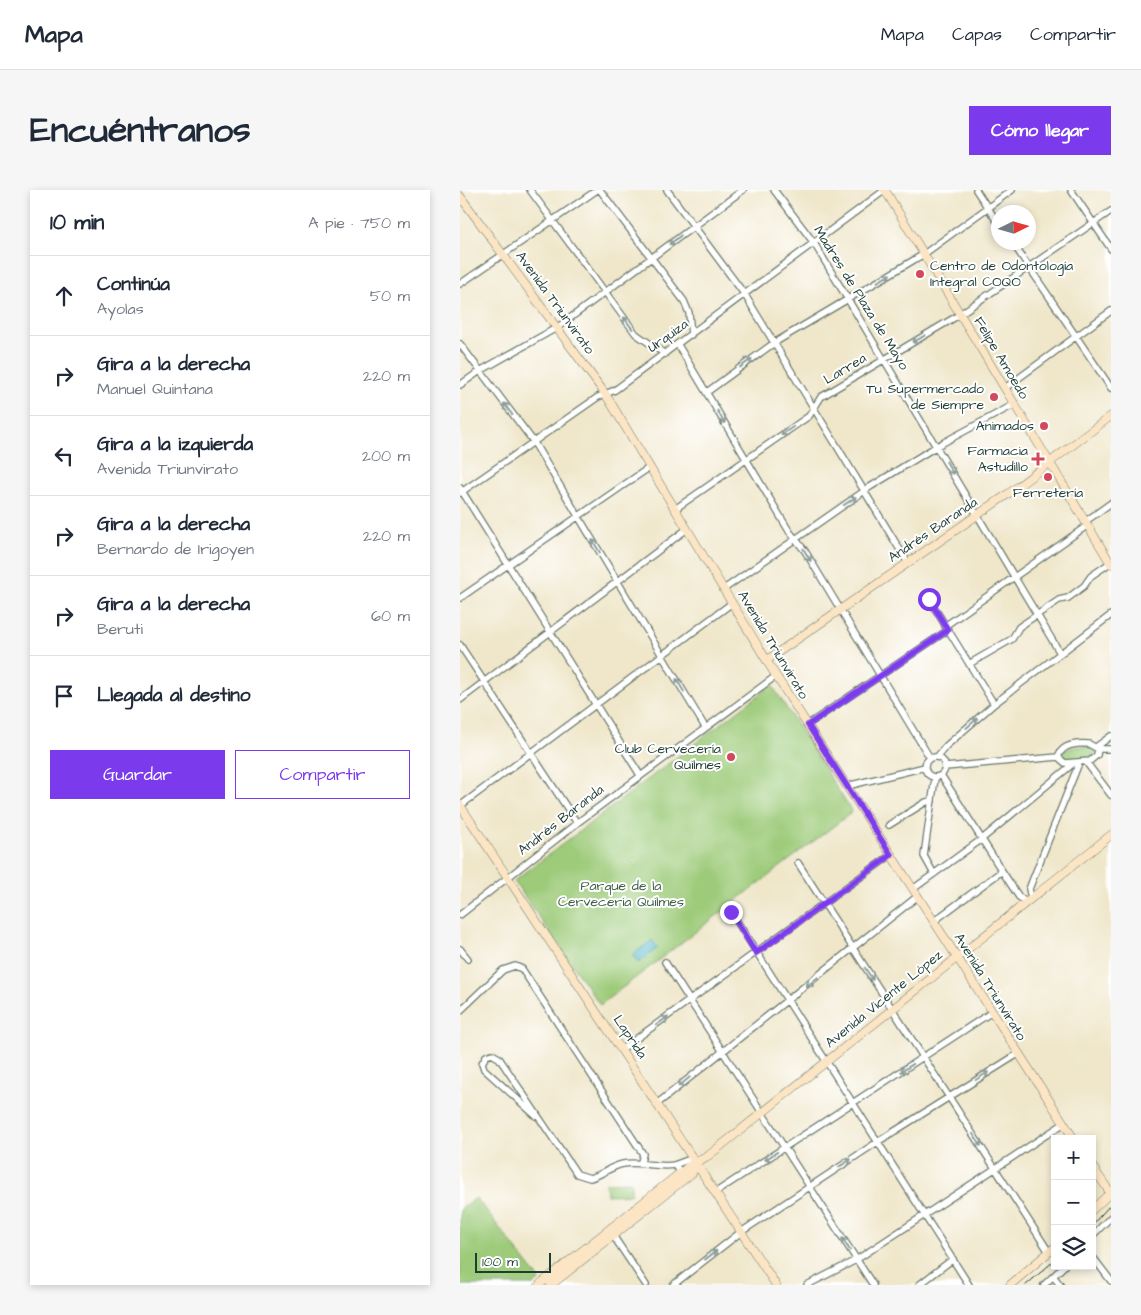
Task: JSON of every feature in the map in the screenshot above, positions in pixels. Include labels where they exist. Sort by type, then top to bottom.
[{"type":"main road","name":"Felipe Amoedo","points":[[885,190],[1111,563]]},
{"type":"main road","name":"Avenida Triunvirato","points":[[460,196],[558,327],[606,395],[776,676],[1071,1135]]},
{"type":"main road","name":"Andrés Baranda","points":[[767,660],[978,515],[1111,416]]},
{"type":"main road","name":"Laprida","points":[[460,805],[658,1103],[776,1285]]},
{"type":"main road","name":"Avenida Vicente López","points":[[695,1161],[762,1112],[1111,835]]},
{"type":"main road","points":[[550,1285],[695,1161]]},
{"type":"main road","points":[[539,1285],[692,1173],[695,1161]]},
{"type":"main road","points":[[1096,1172],[1111,1193],[1096,1206]]},
{"type":"main road","points":[[1010,1285],[1051,1250]]},
{"type":"street","points":[[530,190],[640,338],[665,354]]},
{"type":"street","points":[[460,284],[598,190],[687,307],[691,335]]},
{"type":"street","points":[[667,190],[745,295],[908,563]]},
{"type":"street","points":[[460,385],[558,327],[743,190]]},
{"type":"street","name":"Madres de Plaza de Mayo","points":[[774,190],[814,243],[1016,576],[1060,653]]},
{"type":"street","name":"Urquiza","points":[[461,491],[598,397],[615,390],[885,190]]},
{"type":"street","points":[[976,190],[991,212]]},
{"type":"street","points":[[707,392],[774,343],[924,254],[1012,190]]},
{"type":"street","points":[[1071,190],[1111,248]]},
{"type":"street","name":"Larrea","points":[[675,510],[809,416],[822,397],[960,314],[1111,211]]},
{"type":"street","points":[[1017,250],[1075,338],[1111,388]]},
{"type":"street","points":[[1005,388],[1111,311]]},
{"type":"street","points":[[460,344],[533,442],[705,727]]},
{"type":"street","points":[[678,345],[838,610],[934,758],[943,760],[945,767]]},
{"type":"street","points":[[724,589],[864,491],[937,446],[1015,404]]},
{"type":"street","points":[[460,598],[650,467]]},
{"type":"street","points":[[461,491],[640,775]]},
{"type":"street","points":[[808,725],[947,628],[1111,503]]},
{"type":"street","points":[[460,700],[687,529]]},
{"type":"street","points":[[969,664],[1012,639],[1019,628],[1059,600],[1068,598],[1084,586],[1091,576],[1111,563]]},
{"type":"street","points":[[929,599],[994,704]]},
{"type":"street","points":[[460,805],[732,603]]},
{"type":"street","points":[[847,786],[925,767],[994,704],[1111,615]]},
{"type":"street","points":[[460,644],[577,823]]},
{"type":"street","name":"Andrés Baranda","points":[[460,914],[640,775],[776,676]]},
{"type":"street","points":[[934,874],[924,856],[932,801],[938,776],[945,767],[1058,757],[1065,763],[1086,762],[1095,758],[1097,748],[1111,736]]},
{"type":"street","points":[[1058,757],[1063,748],[1070,746],[1084,744],[1097,748],[1111,749]]},
{"type":"street","points":[[1086,762],[1111,795]]},
{"type":"street","points":[[913,889],[982,839],[1076,763]]},
{"type":"street","points":[[938,776],[982,839],[1019,897],[1028,900],[1030,889],[1076,763]]},
{"type":"street","points":[[925,767],[929,776],[938,776]]},
{"type":"street","points":[[889,825],[932,801]]},
{"type":"street","points":[[622,1049],[891,855]]},
{"type":"street","points":[[798,864],[996,1170],[1051,1248]]},
{"type":"street","points":[[934,921],[1002,871]]},
{"type":"street","points":[[658,1103],[918,896]]},
{"type":"street","points":[[731,912],[879,1141],[969,1285]]},
{"type":"street","points":[[460,949],[468,959]]},
{"type":"street","points":[[665,962],[873,1285]]},
{"type":"street","points":[[460,1011],[503,970],[524,972],[643,1154],[641,1162]]},
{"type":"street","points":[[716,1192],[992,1012]]},
{"type":"street","points":[[536,1116],[484,1069],[482,1063],[486,1056],[492,1054],[499,1058],[572,1169],[584,1178],[595,1177],[622,1164],[641,1162],[660,1167],[695,1161]]},
{"type":"street","points":[[672,1285],[741,1232],[879,1141],[1018,1054]]},
{"type":"street","points":[[807,1285],[856,1260],[1064,1124]]},
{"type":"street","points":[[674,1165],[681,1172]]},
{"type":"street","points":[[1096,1232],[1111,1217]]},
{"type":"street","points":[[611,1233],[646,1285]]},
{"type":"street","points":[[919,1285],[952,1259]]},
{"type":"street","points":[[1096,1261],[1111,1281]]},
{"type":"street","points":[[1044,1285],[1060,1270]]},
{"type":"street","points":[[1054,1277],[1060,1285]]},
{"type":"green space","name":"Parque de la Cervecería Quilmes","points":[[772,685],[852,812],[600,1005],[514,881]]},
{"type":"green space","points":[[1085,746],[1094,748],[1096,752],[1090,759],[1066,761],[1059,756],[1070,748]]},
{"type":"green space","points":[[631,1182],[631,1194],[607,1195],[606,1183]]},
{"type":"green space","points":[[476,1198],[540,1280],[534,1285],[460,1285],[460,1210]]},
{"type":"water","points":[[652,940],[658,948],[638,963],[632,955]]},
{"type":"railway","points":[[1096,1221],[1111,1204]]},
{"type":"railway","points":[[1026,1285],[1051,1263]]},
{"type":"place","name":"Centro de Odontología Integral COQO","points":[[920,274]]},
{"type":"place","name":"Tu Supermercado de Siempre","points":[[994,397]]},
{"type":"place","name":"Animados","points":[[1044,426]]},
{"type":"place","name":"Farmacia Astudillo","points":[[1038,459]]},
{"type":"place","name":"Ferretería","points":[[1048,477]]},
{"type":"place","name":"Club Cervecería Quilmes","points":[[731,757]]},
{"type":"route","points":[[731,912],[756,953],[891,855],[808,725],[948,630],[929,599]]}]
